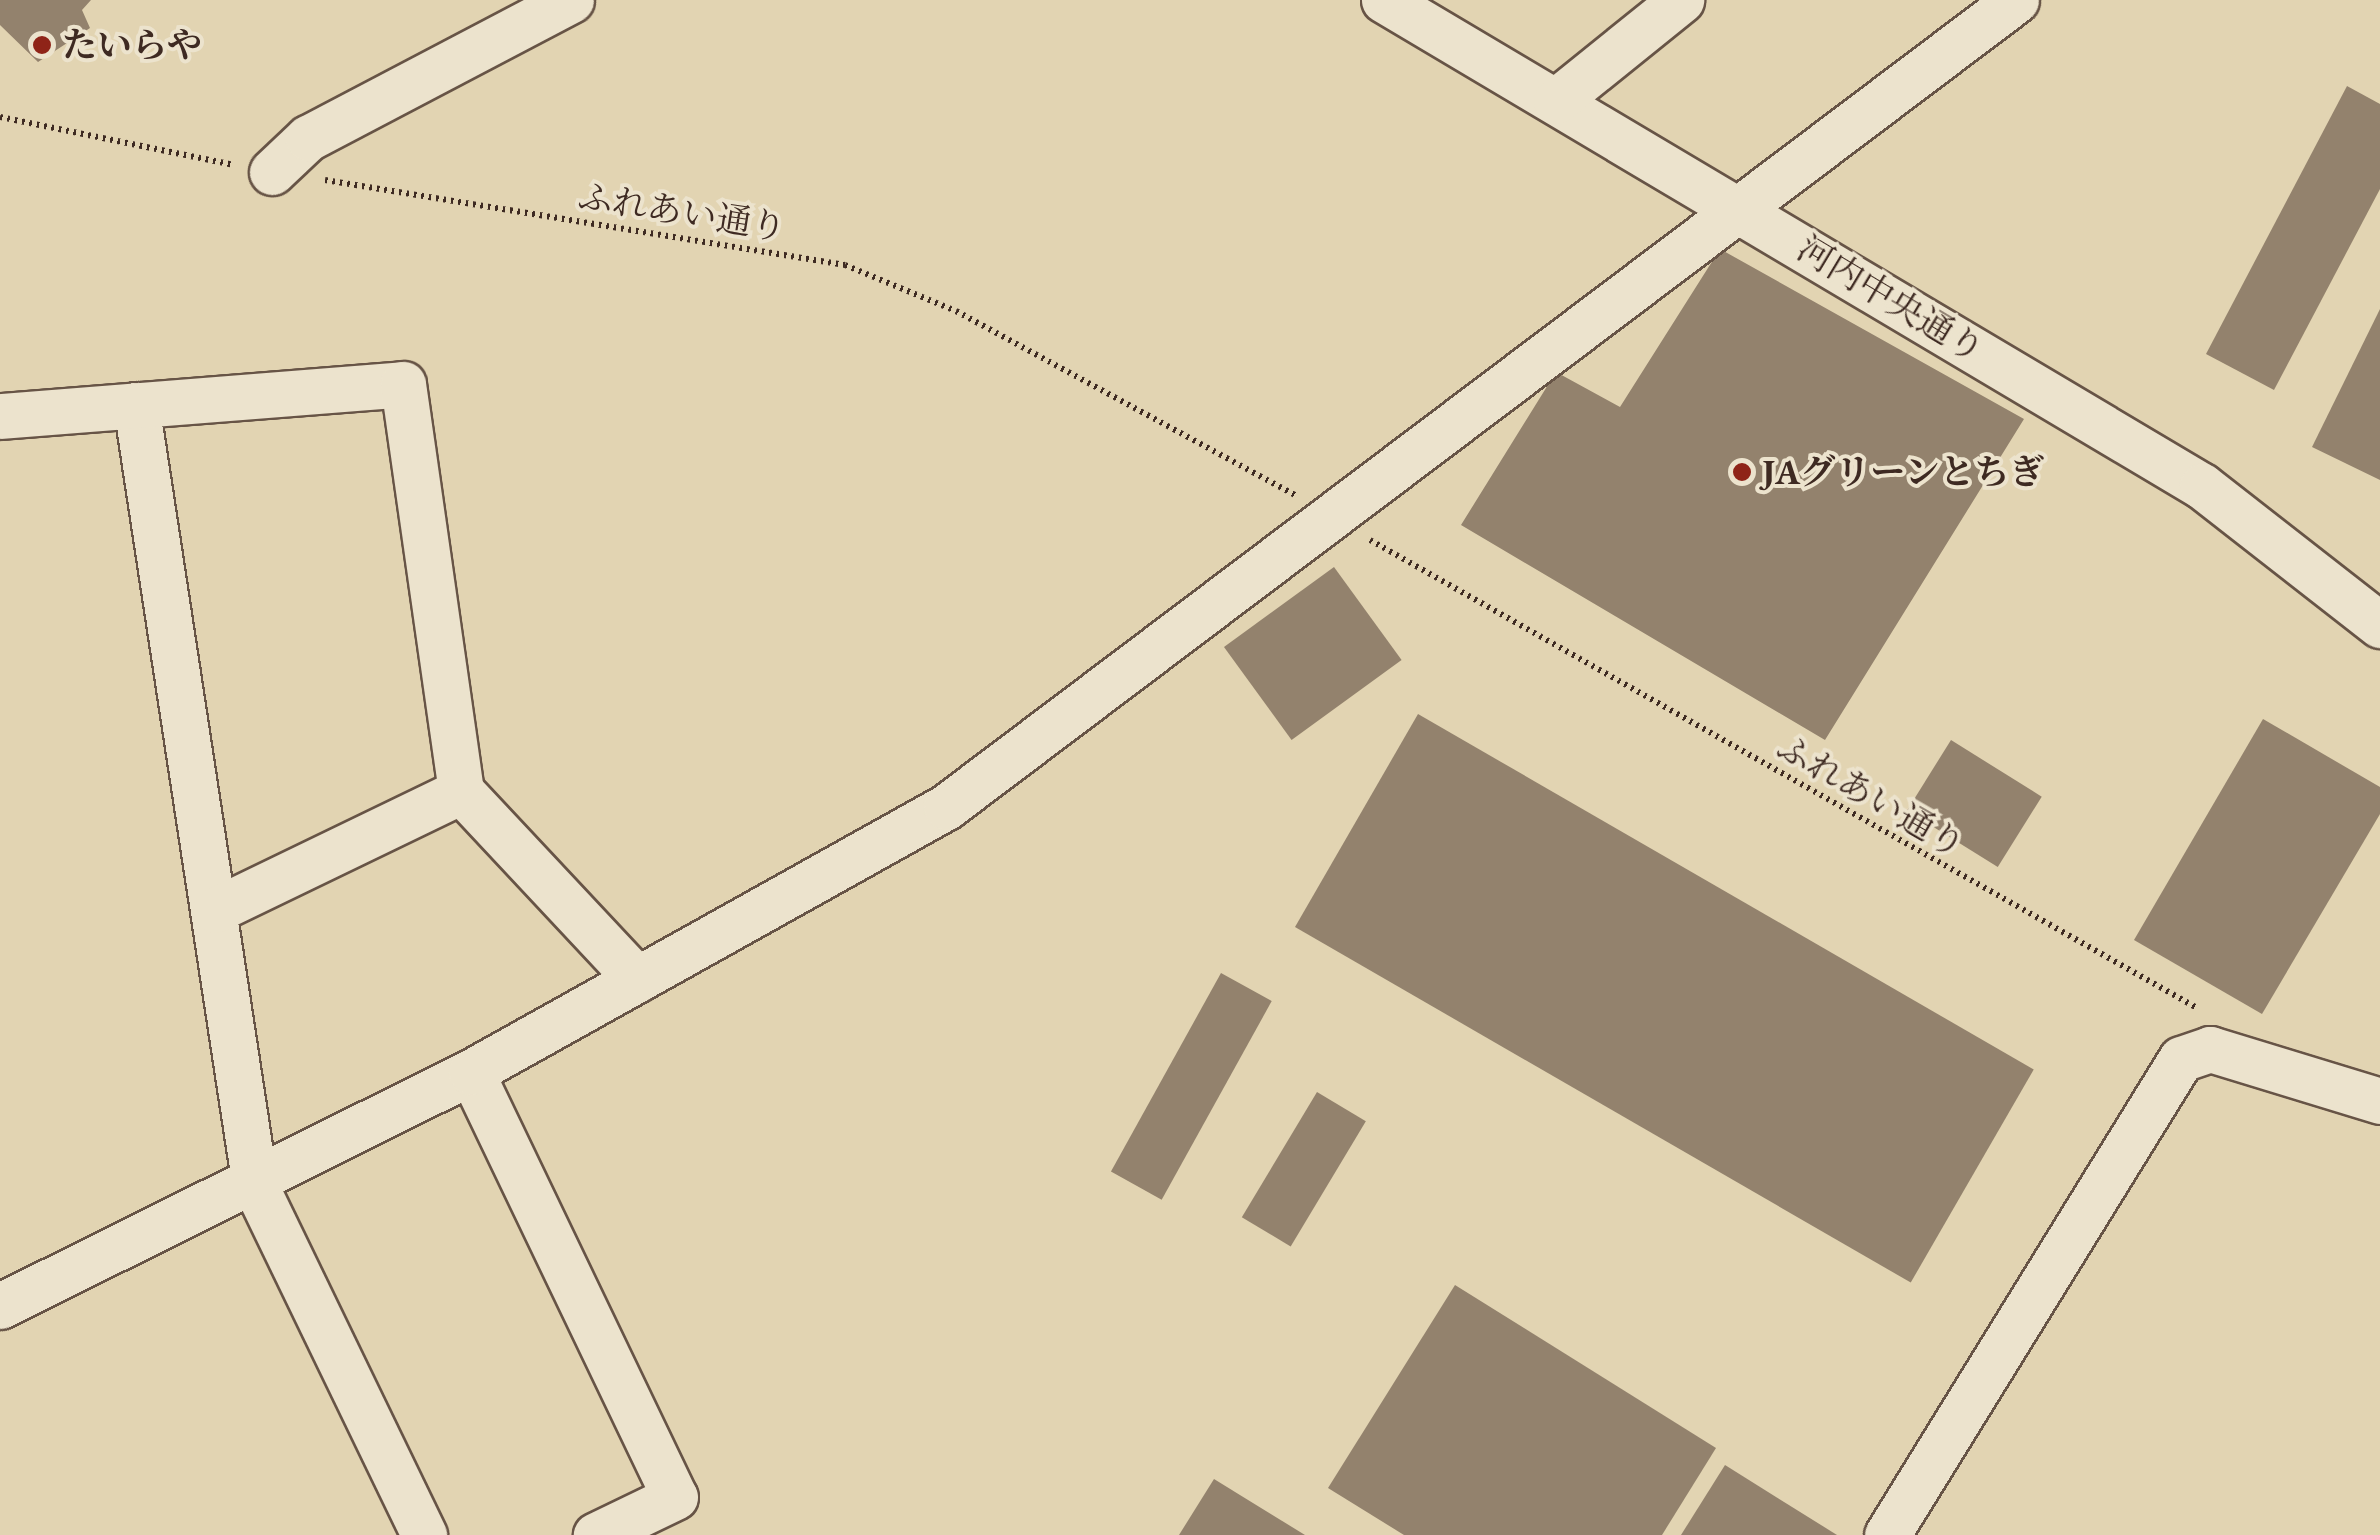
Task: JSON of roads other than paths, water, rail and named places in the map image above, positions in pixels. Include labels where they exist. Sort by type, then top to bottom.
[{"type":"street","points":[[272,172],[308,138],[571,0]]},
{"type":"street","name":"河内中央通り","points":[[1384,0],[1742,208],[2202,486],[2380,625]]},
{"type":"street","points":[[1556,100],[1681,0]]},
{"type":"street","points":[[0,1306],[254,1184],[471,1072],[946,807],[2016,0]]},
{"type":"street","points":[[0,416],[403,384],[460,791],[636,980]]},
{"type":"street","points":[[136,405],[254,1184],[424,1535]]},
{"type":"street","points":[[214,910],[460,791]]},
{"type":"street","points":[[1888,1535],[2180,1059],[2210,1049],[2380,1101]]},
{"type":"street","points":[[471,1072],[674,1496],[596,1535]]},
{"type":"place","name":"たいらや","points":[[42,45]]},
{"type":"place","name":"JAグリーンとちぎ","points":[[1742,472]]}]
